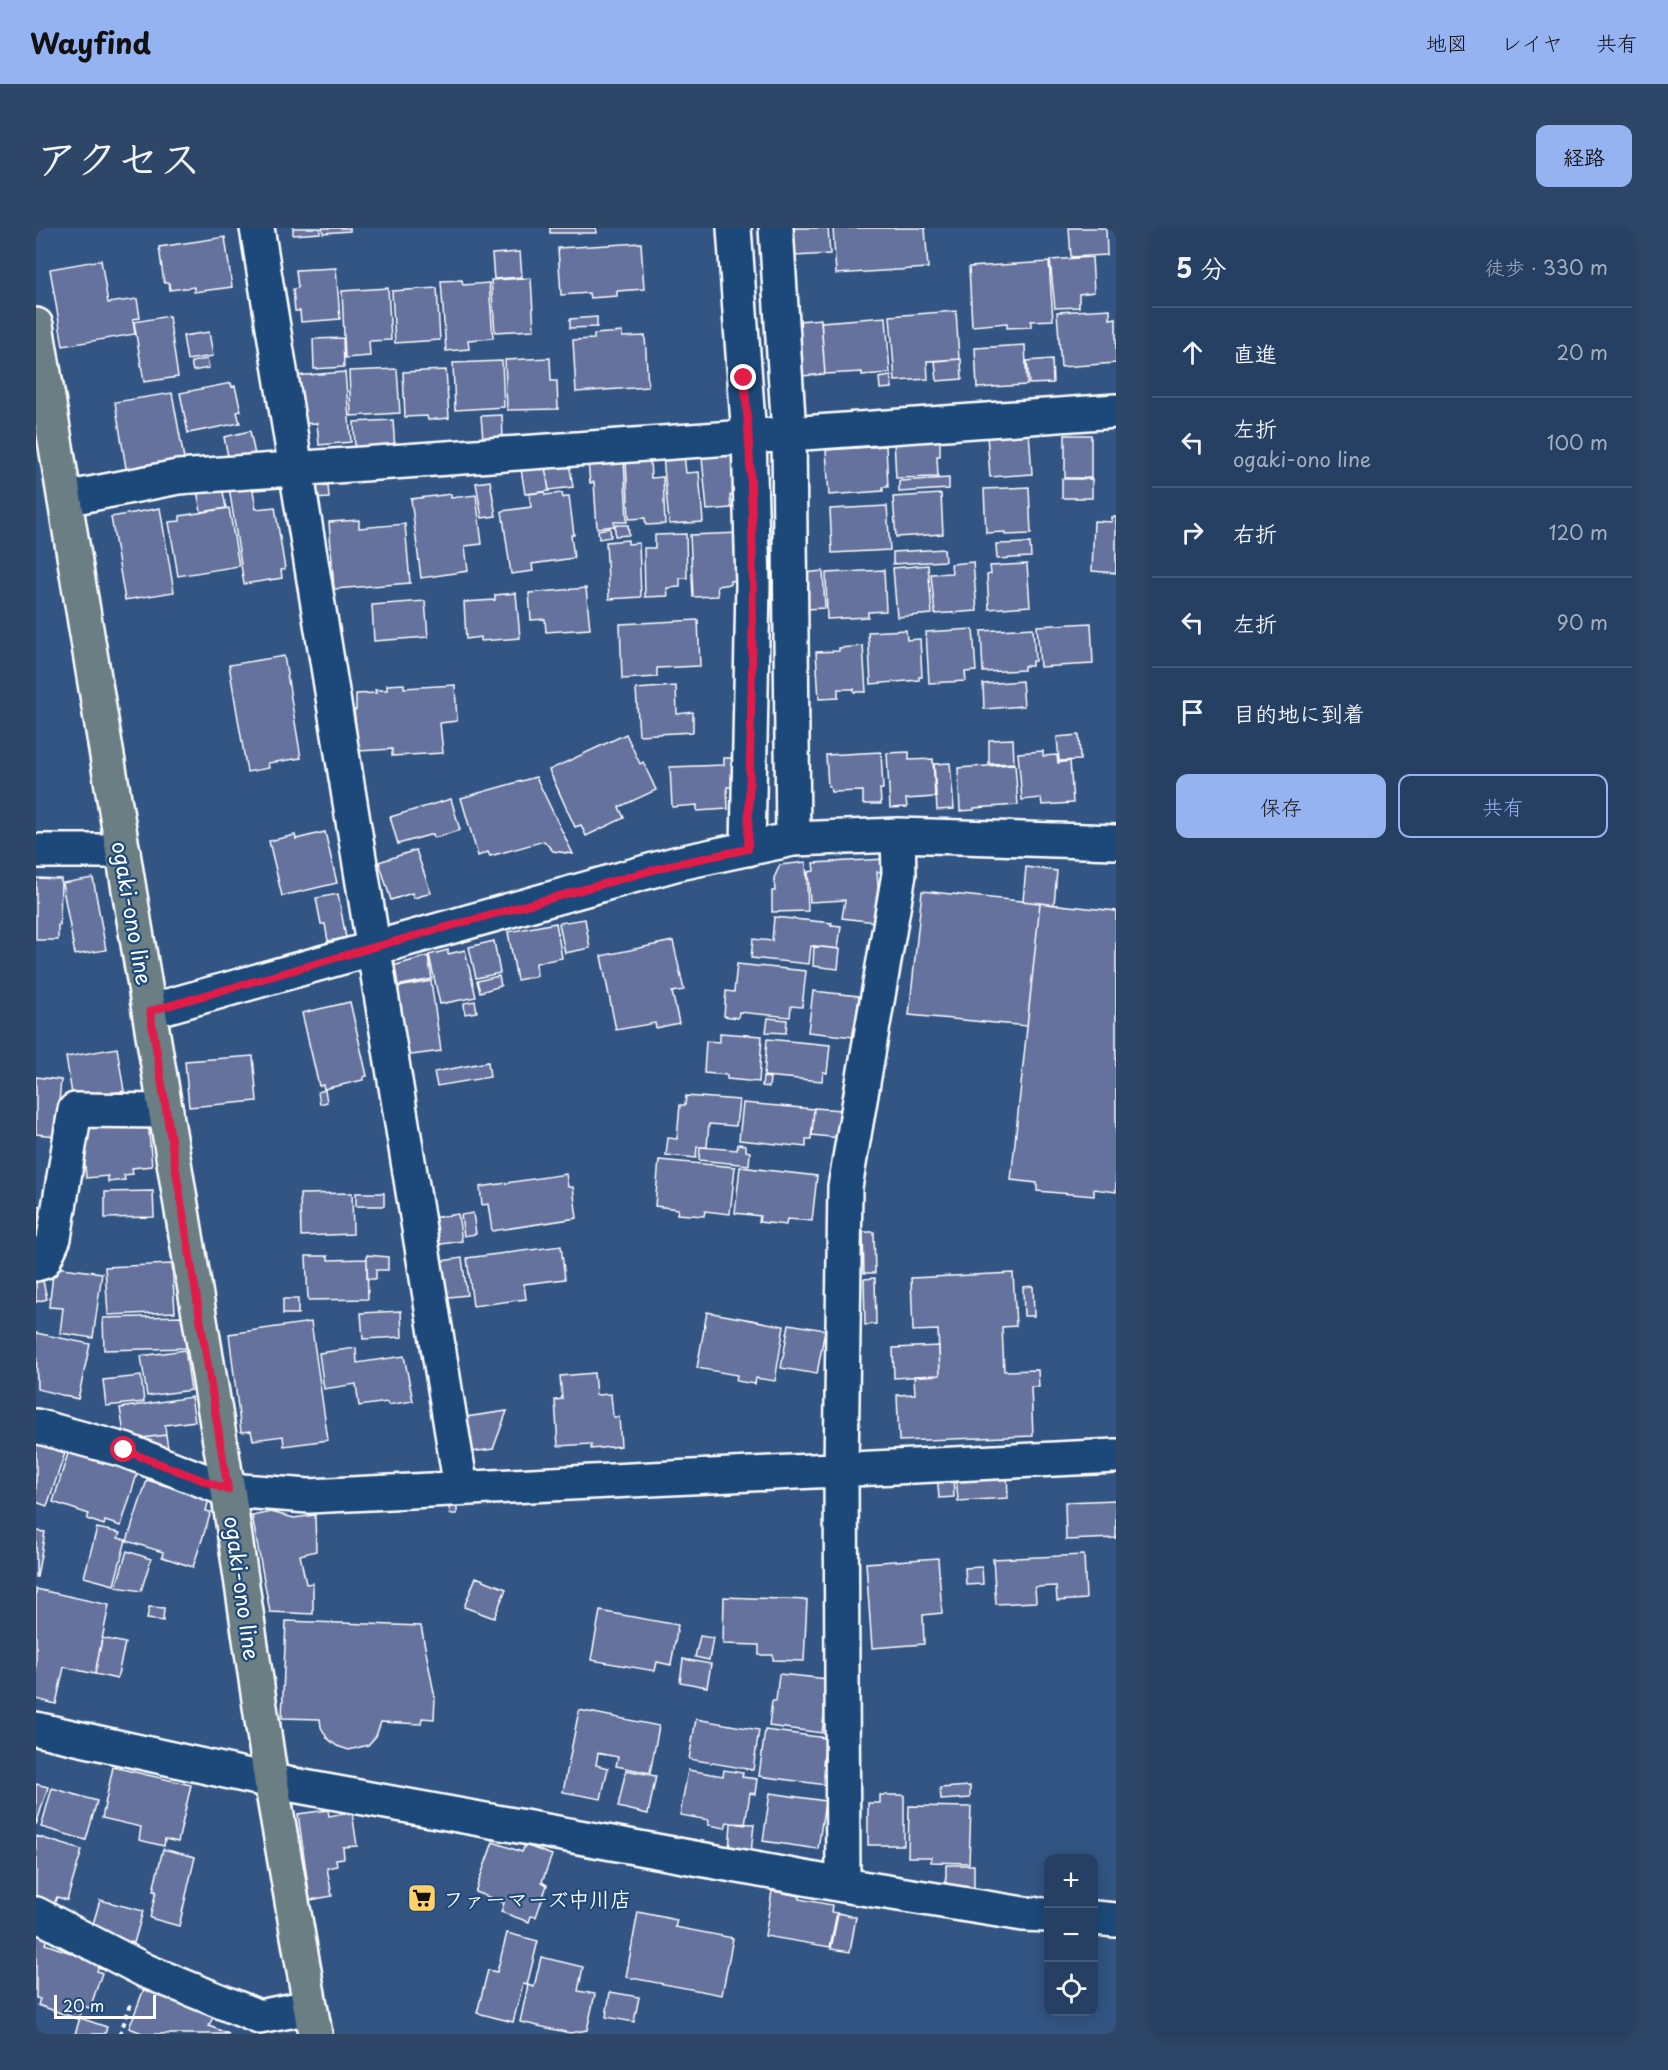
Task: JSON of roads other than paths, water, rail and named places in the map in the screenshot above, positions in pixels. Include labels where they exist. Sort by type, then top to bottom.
[{"type":"main road","name":"ogaki-ono line","points":[[36,325],[228,1490],[271,1781],[313,2021]]},
{"type":"street","points":[[257,228],[461,1488]]},
{"type":"street","points":[[734,228],[749,437],[753,584],[748,849]]},
{"type":"street","points":[[776,228],[789,433],[793,839]]},
{"type":"street","points":[[65,499],[178,477],[1116,411]]},
{"type":"street","points":[[843,1885],[841,1470],[845,1187],[899,874],[898,835]]},
{"type":"street","points":[[150,1011],[675,864],[793,839],[898,835],[1116,842]]},
{"type":"street","points":[[36,852],[123,850]]},
{"type":"street","points":[[36,1264],[43,1262],[54,1238],[75,1110],[166,1111]]},
{"type":"street","points":[[36,1426],[124,1450],[228,1490],[309,1496],[1116,1456]]},
{"type":"street","points":[[36,1729],[271,1781],[843,1885],[1044,1916]]},
{"type":"street","points":[[36,1914],[146,1971],[259,2017],[313,2021]]},
{"type":"street","points":[[1098,1918],[1116,1920]]},
{"type":"place","name":"ファーマーズ中川店","points":[[422,1898]]}]
